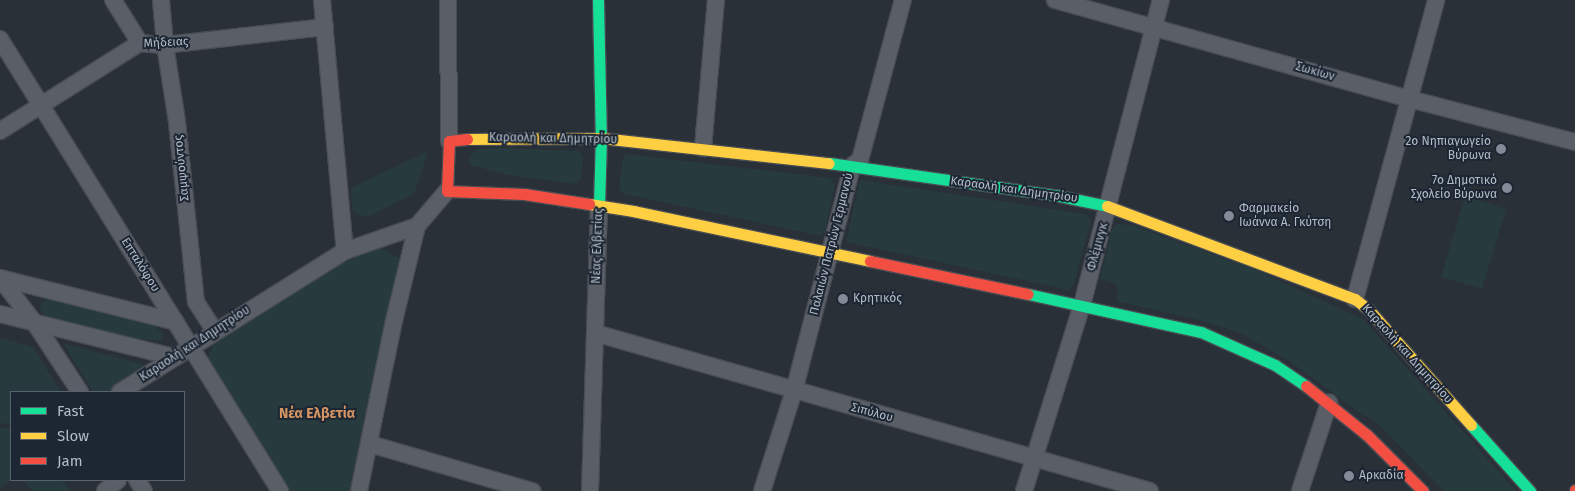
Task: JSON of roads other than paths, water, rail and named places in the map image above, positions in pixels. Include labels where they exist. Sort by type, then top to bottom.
[{"type":"street","points":[[113,0],[140,43]]},
{"type":"street","name":"Σαμψούντος","points":[[161,0],[165,45],[178,122],[196,302],[215,331]]},
{"type":"street","points":[[322,0],[345,251]]},
{"type":"street","points":[[360,491],[393,325],[417,226],[447,191],[449,141],[448,0]]},
{"type":"street","name":"Νέας Ελβετίας","points":[[590,491],[601,138],[598,0]]},
{"type":"street","points":[[703,148],[716,0]]},
{"type":"street","name":"Παλαιών Πατρών Γερμανού","points":[[762,491],[794,392],[852,166],[860,160],[903,0]]},
{"type":"street","name":"Σωκίων","points":[[1055,0],[1154,26],[1410,99],[1575,142]]},
{"type":"street","name":"Φλέμινγκ","points":[[1024,491],[1082,305],[1109,207],[1161,0]]},
{"type":"street","points":[[1355,298],[1436,0]]},
{"type":"street","name":"Μήδειας","points":[[0,131],[140,43],[165,45],[325,27]]},
{"type":"street","name":"Επταλόφου","points":[[0,39],[280,491]]},
{"type":"street","name":"Καραολή και Δημητρίου","points":[[449,141],[474,138],[601,138],[703,148],[852,166],[1055,195],[1109,207],[1355,298],[1368,309],[1530,491]]},
{"type":"street","points":[[447,191],[524,194],[599,205],[1082,305],[1201,332],[1275,365],[1329,403],[1368,435],[1423,491]]},
{"type":"street","name":"Καραολή και Δημητρίου","points":[[122,391],[345,251],[417,226]]},
{"type":"street","points":[[0,278],[176,322]]},
{"type":"street","points":[[0,278],[34,322],[79,391]]},
{"type":"street","points":[[0,314],[174,357]]},
{"type":"street","name":"Σιπύλου","points":[[595,333],[794,392],[1150,491]]},
{"type":"street","points":[[1300,491],[1329,403]]},
{"type":"street","points":[[370,444],[532,491]]},
{"type":"street","points":[[105,491],[117,481]]},
{"type":"place","name":"2ο Νηπιαγωγείο Βύρωνα","points":[[1501,149]]},
{"type":"place","name":"7ο Δημοτικό Σχολείο Βύρωνα","points":[[1507,188]]},
{"type":"place","name":"Φαρμακείο Ιωάννα Α. Γκύτση","points":[[1229,216]]},
{"type":"place","name":"Κρητικός","points":[[843,299]]},
{"type":"place","name":"Αρκαδία","points":[[1349,476]]},
{"type":"district","name":"Νέα Ελβετία","points":[[317,414]]}]
